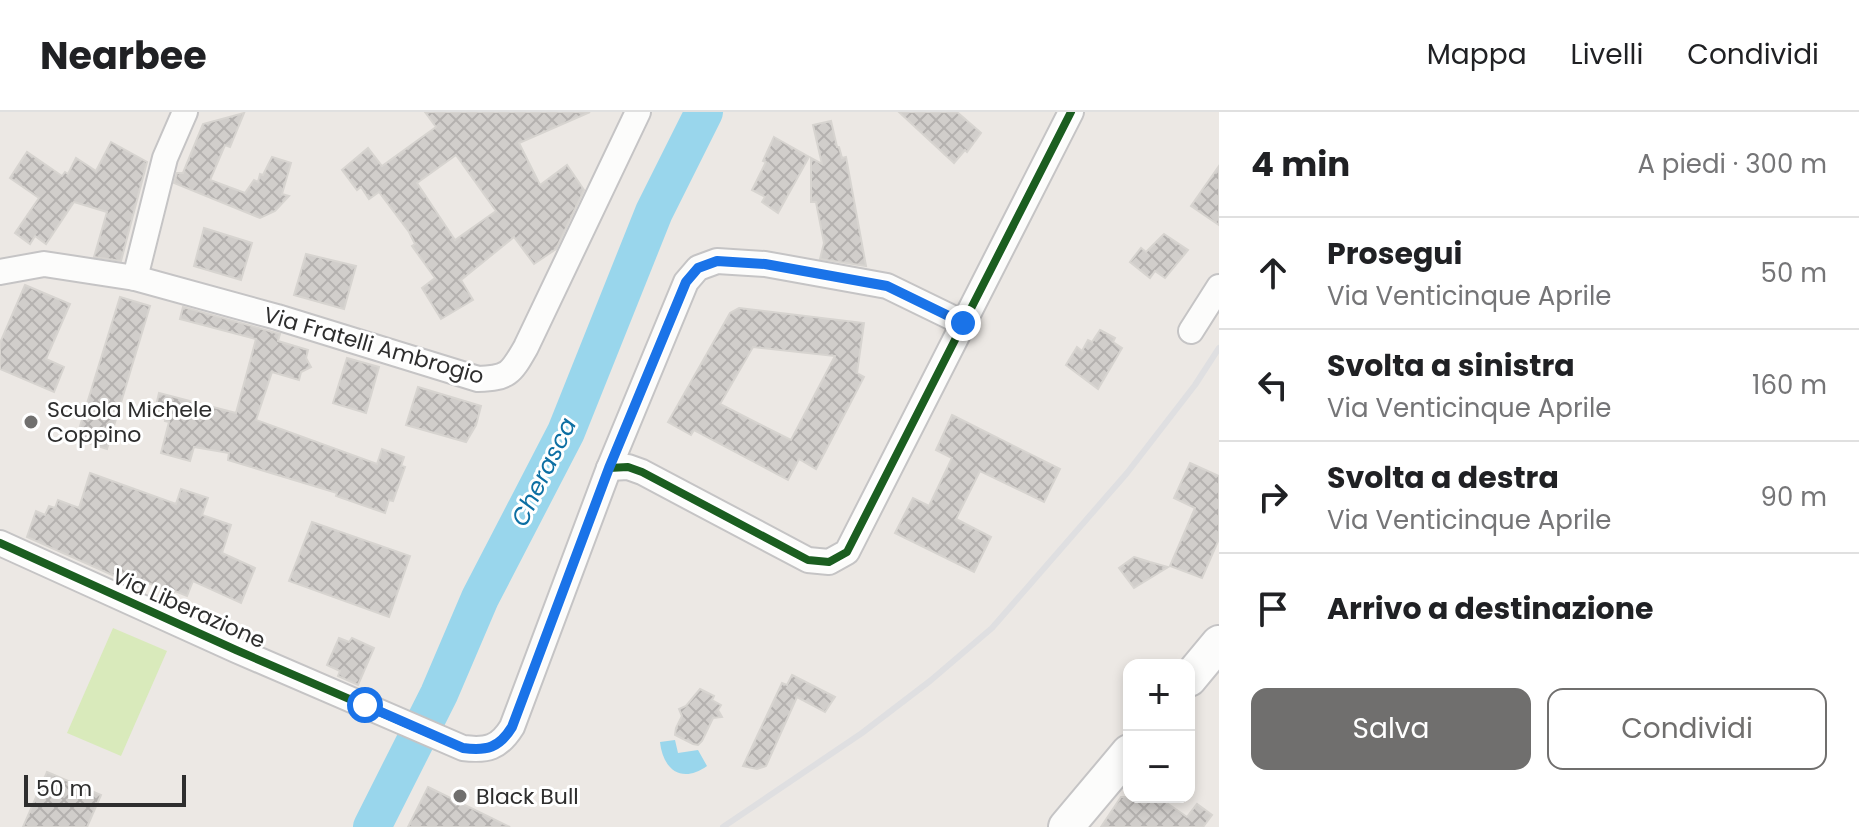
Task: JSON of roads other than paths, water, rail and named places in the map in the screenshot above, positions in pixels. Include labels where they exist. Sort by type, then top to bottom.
[{"type":"main road","points":[[1195,672],[1219,643]]},
{"type":"main road","points":[[1066,827],[1123,759]]},
{"type":"street","points":[[135,278],[165,158],[185,112]]},
{"type":"street","name":"Via Fratelli Ambrogio","points":[[0,272],[44,264],[135,278],[277,317],[478,379],[501,378],[513,370],[526,347],[638,112]]},
{"type":"street","points":[[963,323],[887,286],[765,264],[717,261],[698,268],[686,282],[609,468],[628,467],[642,472],[808,560],[818,563],[838,559],[853,544],[1071,112]]},
{"type":"street","points":[[1191,331],[1219,287]]},
{"type":"street","name":"Via Liberazione","points":[[0,543],[236,650],[463,748],[479,750],[504,740],[512,727],[609,468]]},
{"type":"water","points":[[675,740],[678,753],[698,750],[707,766],[690,774],[682,774],[670,767],[660,742]]},
{"type":"waterway","name":"Cherasca","points":[[372,827],[439,694],[480,598],[566,432],[654,212],[704,112]]},
{"type":"railway","points":[[723,827],[862,733],[992,628],[1127,473],[1195,385],[1219,348]]},
{"type":"place","name":"Scuola Michele Coppino","points":[[31,422]]},
{"type":"place","name":"Black Bull","points":[[460,796]]}]
